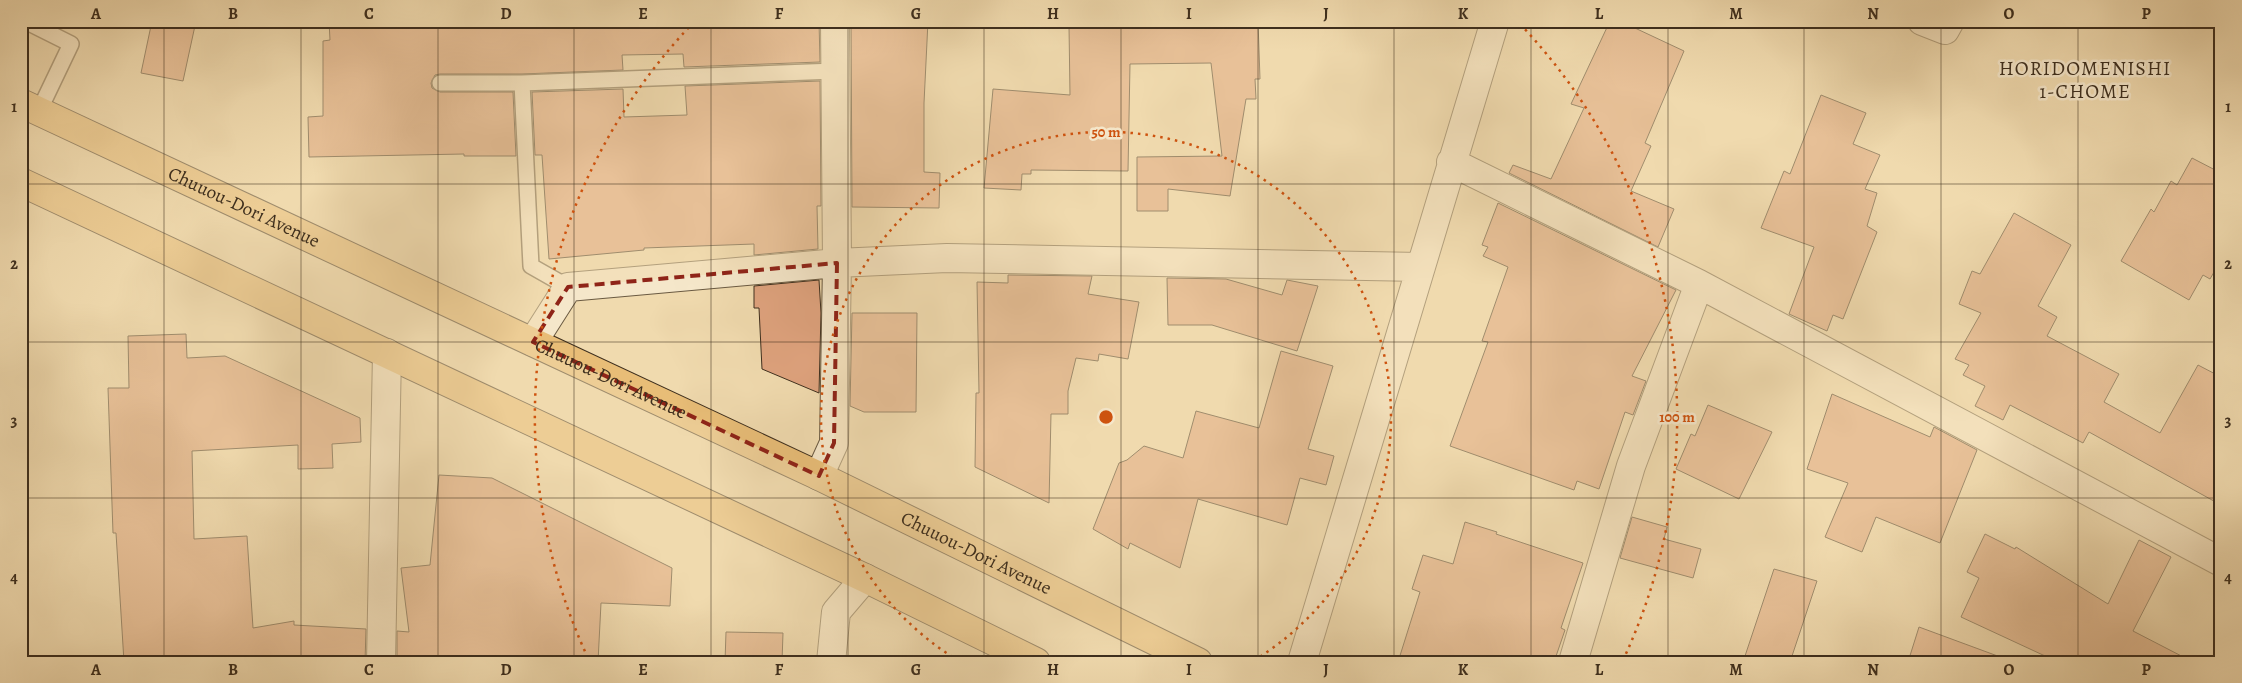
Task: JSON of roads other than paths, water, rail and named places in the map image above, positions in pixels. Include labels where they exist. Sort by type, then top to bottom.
[{"type":"highway","name":"Chuuou-Dori Avenue","points":[[30,107],[819,476],[1198,662]]},
{"type":"highway","points":[[21,182],[865,578],[1036,662]]},
{"type":"street","points":[[819,476],[834,444],[837,263],[835,21]]},
{"type":"street","points":[[1302,662],[1495,21]]},
{"type":"street","points":[[1922,21],[1945,30],[1950,21]]},
{"type":"street","points":[[1451,162],[1699,284],[2221,562]]},
{"type":"street","points":[[533,342],[568,287],[837,263],[947,258],[1421,267]]},
{"type":"street","points":[[1573,662],[1631,466],[1699,284]]},
{"type":"street","points":[[381,662],[387,353]]},
{"type":"street","points":[[832,662],[836,612],[865,578]]},
{"type":"lane","points":[[24,21],[71,44],[30,107]]},
{"type":"lane","points":[[440,82],[522,83],[835,71]]},
{"type":"lane","points":[[522,83],[531,266],[568,287]]},
{"type":"district","name":"HORIDOMENISHI 1-CHOME","points":[[2085,80]]}]
